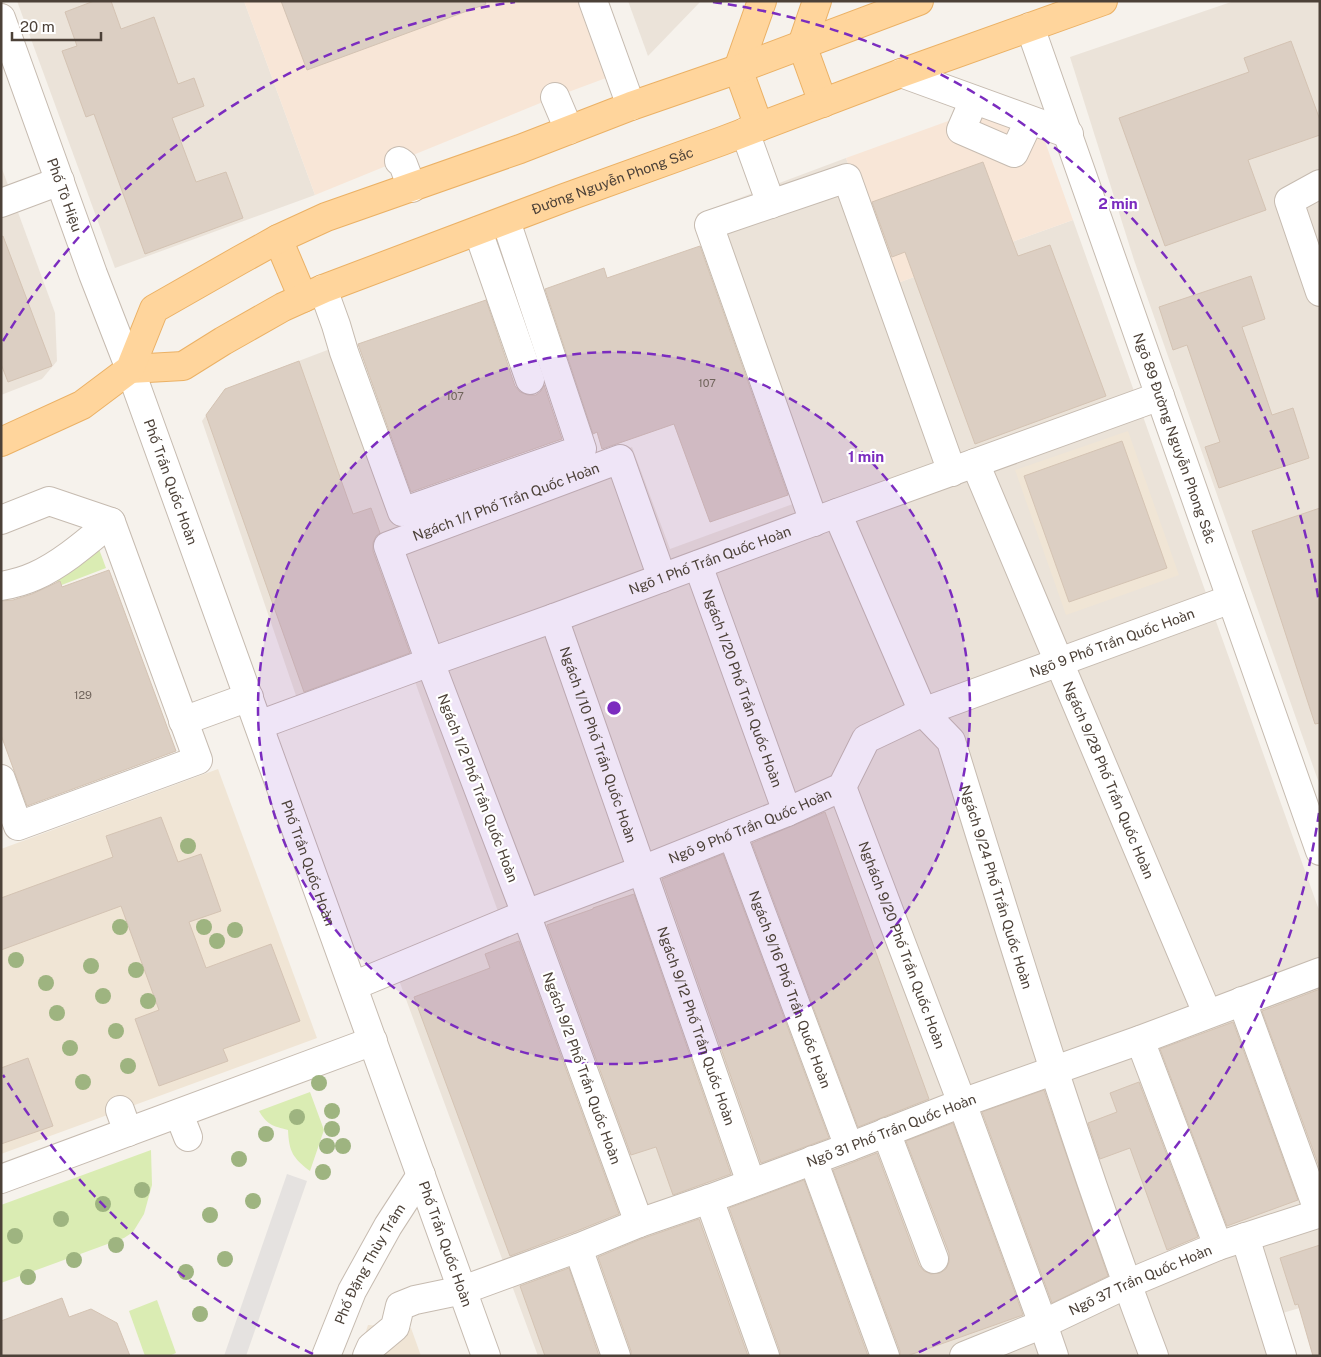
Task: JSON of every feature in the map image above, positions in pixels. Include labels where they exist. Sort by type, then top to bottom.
[{"type":"main road","points":[[752,130],[738,70],[762,1]]},
{"type":"main road","points":[[817,1],[802,45],[823,103]]},
{"type":"main road","points":[[1,442],[82,405],[130,369],[154,309],[278,239],[326,217],[412,188],[631,106],[738,70],[920,1]]},
{"type":"main road","name":"Đường Nguyễn Phong Sắc","points":[[130,369],[183,366],[223,340],[283,306],[313,293],[901,73],[1103,1]]},
{"type":"main road","points":[[278,239],[313,293]]},
{"type":"street","points":[[593,1],[631,106]]},
{"type":"street","name":"Phố Tô Hiệu","points":[[1,18],[93,274],[130,369]]},
{"type":"street","name":"Ngõ 89 Đường Nguyễn Phong Sắc","points":[[1030,26],[1320,851]]},
{"type":"street","points":[[901,73],[1069,134]]},
{"type":"street","points":[[555,96],[569,130]]},
{"type":"street","points":[[752,130],[771,204]]},
{"type":"street","points":[[399,161],[403,164],[412,188]]},
{"type":"street","name":"Ngách 9/28 Phố Trần Quốc Hoàn","points":[[771,204],[847,178],[964,467],[1059,662],[1208,1013]]},
{"type":"street","points":[[1,203],[60,181]]},
{"type":"street","points":[[1320,184],[1289,201],[1320,292]]},
{"type":"street","name":"Ngách 9/24 Phố Trần Quốc Hoàn","points":[[771,204],[709,225],[826,518],[924,712],[951,741],[1053,1070],[1154,1356]]},
{"type":"street","points":[[313,293],[336,325],[402,512],[582,449],[506,220]]},
{"type":"street","points":[[478,231],[530,380]]},
{"type":"street","name":"Phố Trần Quốc Hoàn","points":[[130,369],[486,1356]]},
{"type":"street","name":"Ngõ 1 Phố Trần Quốc Hoàn","points":[[259,725],[1160,396]]},
{"type":"street","name":"Ngách 1/1 Phố Trần Quốc Hoàn","points":[[430,662],[388,546],[620,459],[662,578]]},
{"type":"street","points":[[1,520],[48,501],[111,522]]},
{"type":"street","points":[[1,586],[18,583],[37,576],[83,545],[111,522]]},
{"type":"street","points":[[1,779],[18,826],[198,760],[111,522]]},
{"type":"street","name":"Ngách 1/20 Phố Trần Quốc Hoàn","points":[[698,565],[786,812]]},
{"type":"street","name":"Ngõ 9 Phố Trần Quốc Hoàn","points":[[353,986],[526,914],[732,834],[842,787],[866,738],[924,712],[1231,599]]},
{"type":"street","name":"Ngách 1/10 Phố Trần Quốc Hoàn","points":[[554,618],[642,870]]},
{"type":"street","name":"Ngách 1/2 Phố Trần Quốc Hoàn","points":[[430,662],[526,914]]},
{"type":"street","points":[[183,721],[249,698]]},
{"type":"street","name":"Nghách 9/20 Phố Trần Quốc Hoàn","points":[[842,787],[962,1103],[1054,1356]]},
{"type":"street","name":"Ngách 9/16 Phố Trần Quốc Hoàn","points":[[732,834],[849,1147]]},
{"type":"street","name":"Ngách 9/12 Phố Trần Quốc Hoàn","points":[[642,870],[751,1183]]},
{"type":"street","name":"Ngách 9/2 Phố Trần Quốc Hoàn","points":[[526,914],[639,1223]]},
{"type":"street","name":"Ngõ 31 Phố Trần Quốc Hoàn","points":[[367,1356],[371,1347],[395,1327],[400,1306],[415,1300],[463,1290],[578,1248],[639,1223],[849,1147],[962,1103],[1140,1040],[1320,972]]},
{"type":"street","points":[[1242,1000],[1319,1213]]},
{"type":"street","points":[[1140,1040],[1218,1246]]},
{"type":"street","points":[[1,1179],[124,1121],[184,1125],[374,1042]]},
{"type":"street","points":[[886,1132],[934,1260]]},
{"type":"street","points":[[813,1160],[885,1356]]},
{"type":"street","name":"Phố Đặng Thùy Trâm","points":[[326,1356],[352,1291],[388,1226],[422,1175]]},
{"type":"street","points":[[708,1199],[765,1356]]},
{"type":"street","name":"Ngõ 37 Trần Quốc Hoàn","points":[[964,1356],[1043,1324],[1127,1284],[1218,1246],[1319,1213]]},
{"type":"street","points":[[1245,1237],[1282,1356]]},
{"type":"street","points":[[578,1248],[616,1356]]},
{"type":"shaded area","points":[[17,1],[244,1],[315,195],[115,268]]},
{"type":"shaded area","points":[[244,1],[578,1],[606,78],[315,195]]},
{"type":"shaded area","points":[[628,1],[701,1],[648,56]]},
{"type":"shaded area","points":[[1234,1],[1320,1],[1320,786],[1134,260],[1070,57]]},
{"type":"shaded area","points":[[969,95],[1037,119],[1073,220],[892,285],[846,158],[951,120]]},
{"type":"shaded area","points":[[846,158],[892,285],[1073,220],[1320,913],[1320,1302],[1264,1320],[1275,1356],[538,1356],[390,956],[500,917],[414,679],[304,719],[202,421],[225,389],[338,346],[402,532],[632,447],[670,549],[801,501],[697,214]]},
{"type":"shaded area","points":[[1,166],[55,313],[57,361],[42,379],[1,395]]},
{"type":"shaded area","points":[[1128,431],[1179,575],[1066,615],[1015,470]]},
{"type":"shaded area","points":[[218,769],[317,1038],[1,1154],[1,849]]},
{"type":"shaded area","points":[[287,1174],[307,1181],[246,1356],[224,1356]]},
{"type":"shaded area","points":[[368,1325],[411,1328],[421,1356],[358,1356]]},
{"type":"green space","points":[[96,541],[106,568],[59,586],[55,576]]},
{"type":"green space","points":[[310,1092],[324,1130],[310,1171],[293,1154],[289,1144],[288,1130],[271,1124],[259,1111]]},
{"type":"green space","points":[[151,1150],[152,1185],[144,1214],[133,1232],[124,1238],[1,1283],[1,1205]]},
{"type":"green space","points":[[157,1300],[176,1353],[169,1356],[145,1356],[129,1311]]},
{"type":"building","points":[[94,1],[111,1],[121,29],[154,17],[178,84],[194,78],[204,106],[172,118],[196,182],[226,172],[243,218],[145,254],[94,114],[86,117],[62,51],[77,46],[65,12]]},
{"type":"building","points":[[281,1],[485,1],[486,4],[307,70]]},
{"type":"building","points":[[1291,41],[1320,120],[1320,135],[1248,160],[1266,210],[1165,246],[1119,118],[1249,72],[1244,58]]},
{"type":"building","points":[[983,162],[1018,256],[1050,245],[1106,396],[975,444],[905,252],[892,257],[872,202]]},
{"type":"building","points":[[3,236],[52,366],[8,382],[1,364],[1,237]]},
{"type":"building","points":[[700,246],[788,495],[710,522],[674,424],[602,449],[597,432],[593,434],[545,289],[604,268],[607,278]]},
{"type":"building","points":[[1251,276],[1265,319],[1242,327],[1272,415],[1293,408],[1309,458],[1219,488],[1205,447],[1220,442],[1187,345],[1173,350],[1159,307]]},
{"type":"building","points":[[486,300],[515,386],[520,392],[536,395],[544,385],[562,439],[411,492],[358,344]]},
{"type":"building","points":[[299,361],[353,514],[371,508],[380,533],[376,536],[373,543],[373,551],[410,653],[304,692],[206,415],[225,389]]},
{"type":"building","points":[[1122,441],[1167,568],[1069,602],[1024,476]]},
{"type":"building","points":[[1320,508],[1320,723],[1315,724],[1252,531]]},
{"type":"building","points":[[109,570],[176,751],[27,806],[1,735],[1,601],[13,600],[32,594],[60,581],[62,587]]},
{"type":"building","points":[[825,812],[929,1099],[858,1127],[752,843]]},
{"type":"building","points":[[161,817],[178,862],[201,854],[221,911],[189,922],[206,968],[271,944],[300,1021],[223,1049],[228,1061],[159,1086],[135,1019],[159,1010],[121,906],[1,950],[1,898],[113,857],[106,836]]},
{"type":"building","points":[[723,854],[829,1138],[761,1163],[662,879]]},
{"type":"building","points":[[634,894],[731,1174],[673,1195],[656,1147],[631,1155],[547,925]]},
{"type":"building","points":[[519,941],[619,1214],[510,1256],[414,997],[490,968],[485,954]]},
{"type":"building","points":[[1320,989],[1320,1169],[1262,1011]]},
{"type":"building","points":[[1233,1022],[1298,1200],[1227,1226],[1160,1049]]},
{"type":"building","points":[[28,1058],[53,1126],[1,1144],[1,1068]]},
{"type":"building","points":[[1139,1082],[1198,1237],[1167,1250],[1130,1148],[1100,1159],[1088,1123],[1117,1112],[1110,1093]]},
{"type":"building","points":[[1044,1090],[1108,1276],[1052,1303],[982,1112]]},
{"type":"building","points":[[953,1123],[1023,1315],[907,1356],[900,1356],[900,1351],[833,1170],[877,1153],[919,1265],[924,1271],[931,1274],[940,1273],[946,1269],[949,1262],[949,1253],[906,1141]]},
{"type":"building","points":[[804,1180],[868,1356],[780,1356],[780,1351],[729,1208]]},
{"type":"building","points":[[699,1219],[748,1356],[631,1356],[631,1351],[598,1257],[641,1239]]},
{"type":"building","points":[[1320,1245],[1320,1356],[1313,1356],[1298,1304],[1295,1305],[1280,1258]]},
{"type":"building","points":[[569,1268],[599,1356],[545,1356],[520,1286]]},
{"type":"building","points":[[62,1298],[69,1317],[91,1309],[117,1323],[130,1356],[1,1356],[1,1321]]}]
